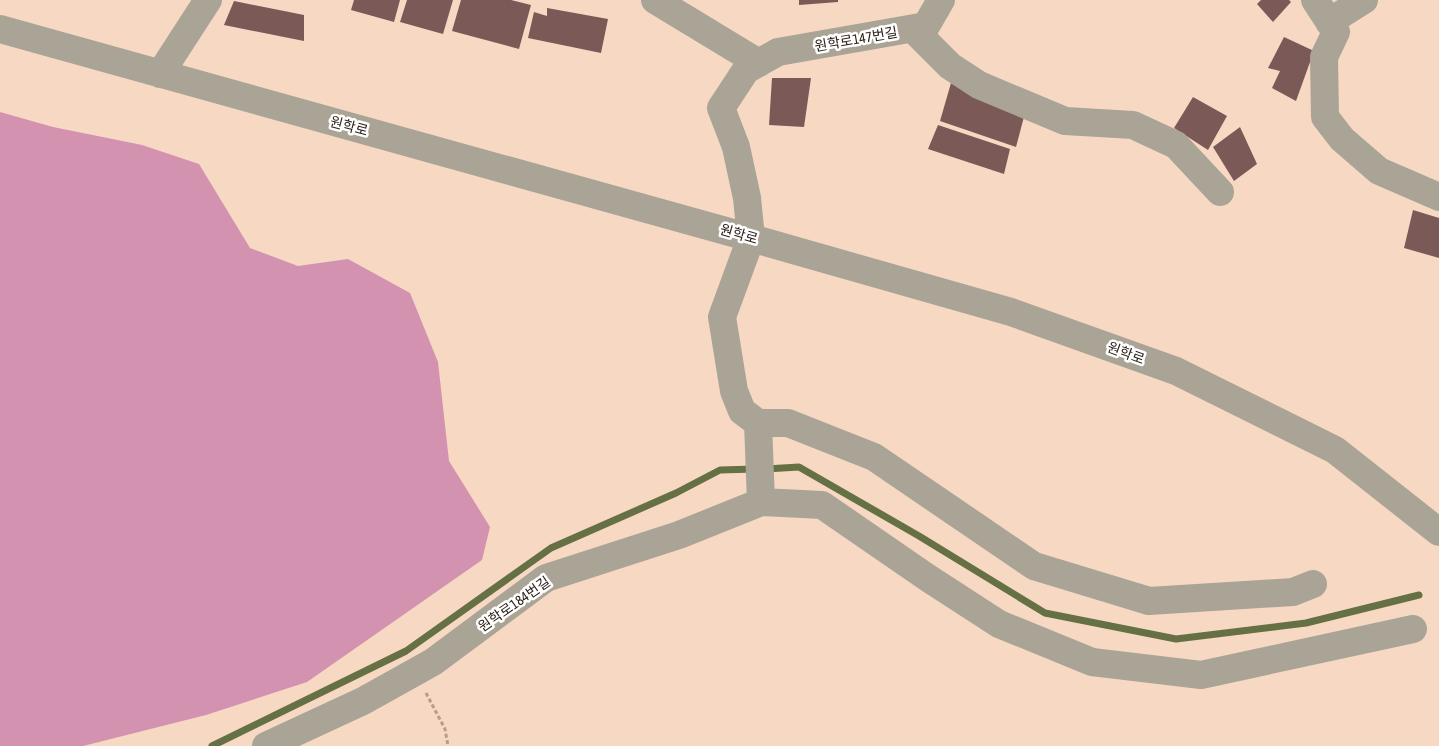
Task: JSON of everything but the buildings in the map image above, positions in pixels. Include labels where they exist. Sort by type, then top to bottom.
[{"type":"street","points":[[160,74],[208,0]]},
{"type":"street","points":[[655,0],[759,63]]},
{"type":"street","name":"원학로147번길","points":[[751,238],[747,198],[736,147],[721,108],[746,70],[778,52],[926,26],[941,0]]},
{"type":"street","points":[[1364,0],[1322,11],[1336,32],[1324,57],[1325,118],[1342,139],[1379,171],[1439,197]]},
{"type":"street","name":"원학로","points":[[0,29],[1011,312],[1176,371],[1335,450],[1439,532]]},
{"type":"street","points":[[914,29],[950,66],[979,85],[1065,121],[1133,125],[1176,145],[1220,192]]},
{"type":"street","points":[[751,238],[722,317],[734,390],[742,411],[758,432],[761,493],[822,505],[999,624],[1092,662],[1201,675],[1413,629]]},
{"type":"street","points":[[758,432],[788,423],[874,457],[1034,566],[1149,601],[1293,592],[1313,584]]},
{"type":"street","name":"원학로184번길","points":[[266,746],[364,701],[433,662],[546,578],[679,535],[761,493]]},
{"type":"path","points":[[415,672],[445,729],[448,746]]},
{"type":"shaded area","points":[[0,112],[53,127],[142,145],[199,164],[250,248],[298,266],[348,259],[410,293],[438,362],[449,461],[490,527],[482,560],[307,682],[206,715],[83,746],[0,746]]},
{"type":"waterway","points":[[766,469],[799,467],[919,536],[1045,613],[1176,639],[1306,623],[1419,595]]},
{"type":"waterway","points":[[212,746],[406,651],[551,548],[676,493],[720,470],[755,469]]}]
